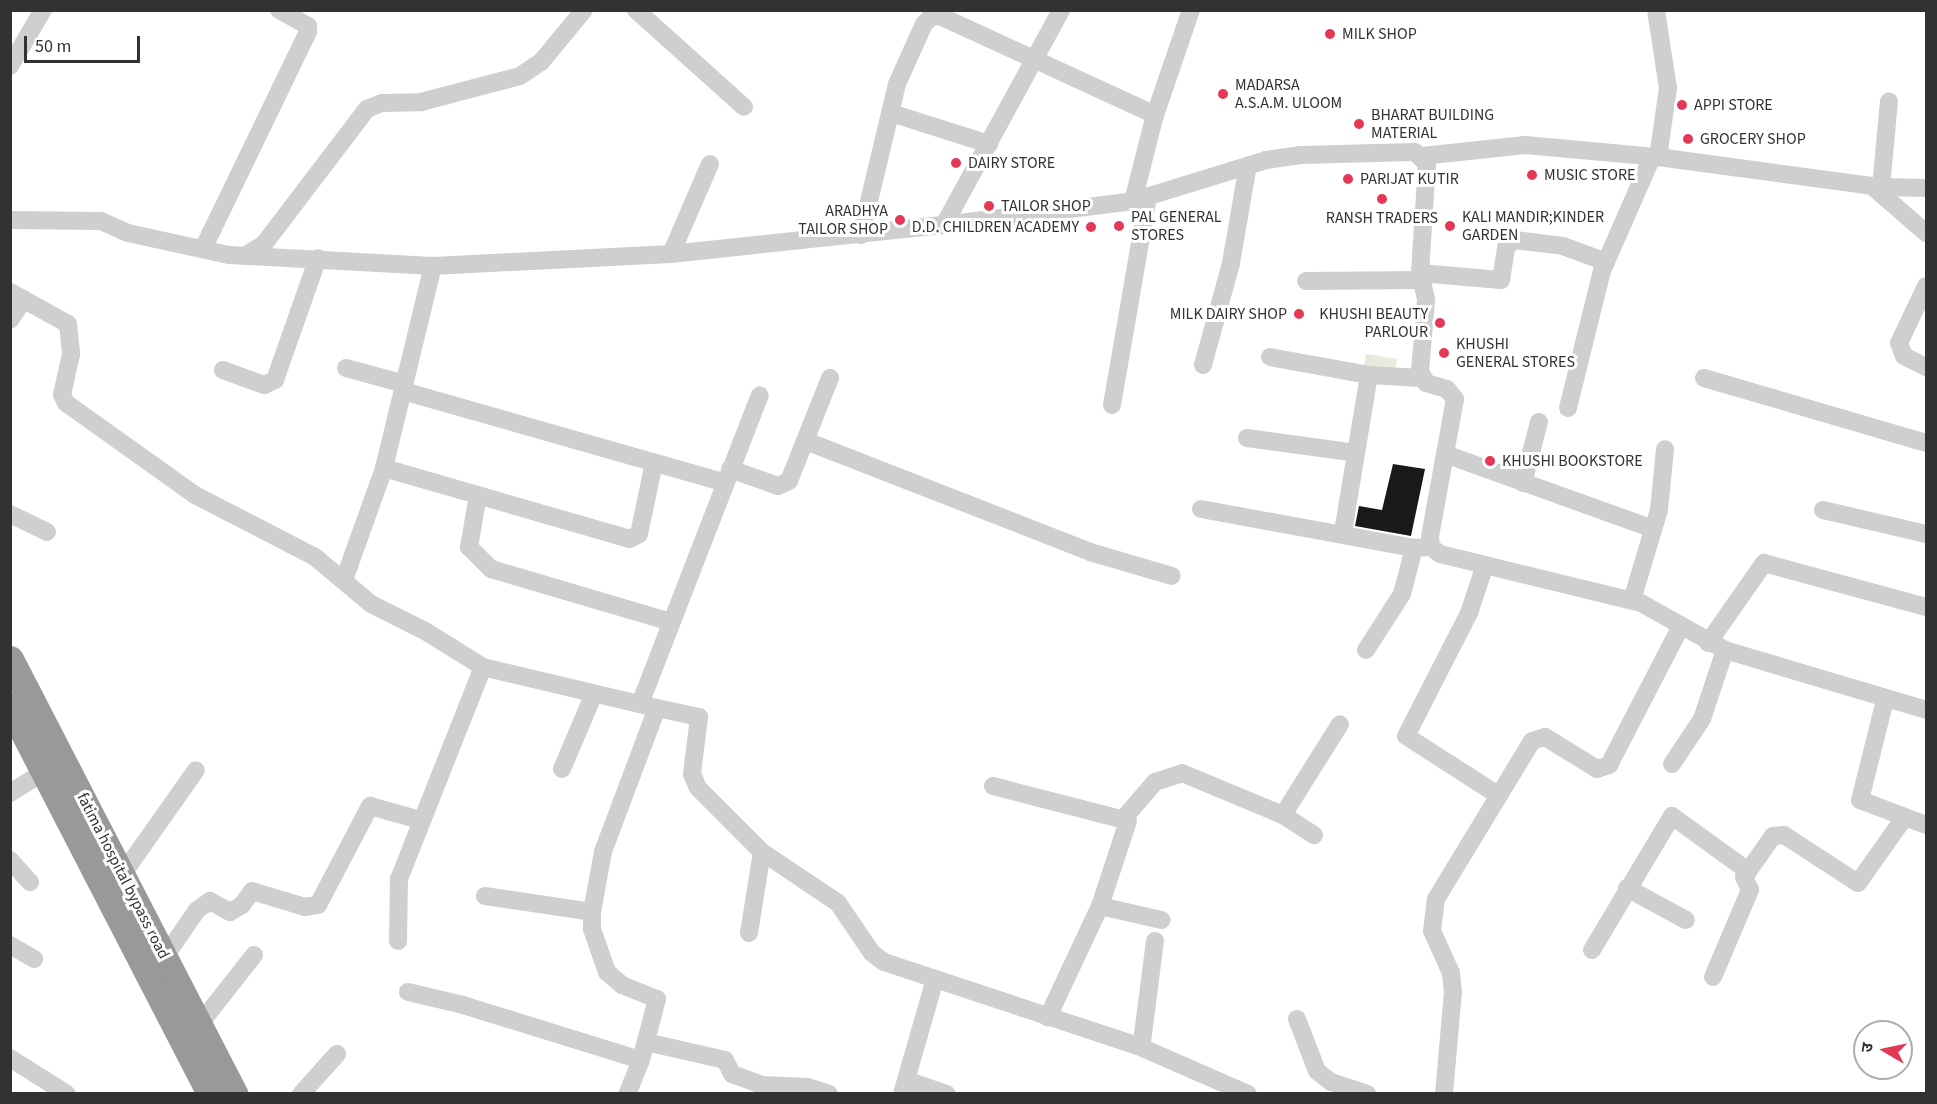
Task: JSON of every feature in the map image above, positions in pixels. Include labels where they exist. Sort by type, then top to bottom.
[{"type":"highway","name":"fatima hospital bypass road","points":[[10,658],[122,875],[210,1094]]},
{"type":"highway","name":"fatima hospital bypass road","points":[[10,706],[43,772],[158,967],[198,1025],[235,1094]]},
{"type":"street","points":[[10,66],[43,10]]},
{"type":"street","points":[[202,249],[308,32],[308,26],[279,10]]},
{"type":"street","points":[[248,254],[264,244],[367,109],[382,104],[421,102],[520,75],[541,62],[584,10]]},
{"type":"street","points":[[636,10],[744,108]]},
{"type":"street","points":[[944,225],[1061,10]]},
{"type":"street","points":[[1112,405],[1155,115],[1191,10]]},
{"type":"street","points":[[1568,408],[1606,262],[1655,157],[1668,88],[1656,10]]},
{"type":"street","points":[[861,235],[897,84],[924,24],[931,17],[940,16],[1155,115]]},
{"type":"street","points":[[1877,187],[1889,102]]},
{"type":"street","points":[[891,113],[988,144]]},
{"type":"street","points":[[1422,156],[1511,144],[1655,157],[1877,187],[1926,188]]},
{"type":"street","points":[[10,220],[101,221],[128,233],[229,255],[248,254],[433,266],[671,254],[861,235],[1141,199],[1248,165],[1300,155],[1415,152],[1422,156],[1427,165],[1421,276],[1426,300],[1421,378]]},
{"type":"street","points":[[671,254],[710,164]]},
{"type":"street","points":[[1203,365],[1231,263],[1248,165]]},
{"type":"street","points":[[1877,187],[1926,233]]},
{"type":"street","points":[[1306,281],[1421,276],[1501,280],[1506,247],[1515,240],[1563,246],[1606,262]]},
{"type":"street","points":[[223,370],[264,385],[274,380],[318,258]]},
{"type":"street","points":[[344,580],[384,468],[433,266]]},
{"type":"street","points":[[1926,286],[1899,343],[1904,356],[1926,367]]},
{"type":"street","points":[[10,320],[17,296],[68,324],[71,354],[62,394],[66,404],[195,495],[315,557],[371,604],[425,631],[483,667],[593,696],[699,717],[694,782],[762,852],[838,903],[878,957],[935,979],[1137,1046],[1248,1094]]},
{"type":"street","points":[[1270,357],[1369,375],[1421,378],[1426,383],[1447,389],[1455,399],[1430,537],[1423,547],[1402,594],[1366,650]]},
{"type":"street","points":[[346,368],[404,388],[654,463],[784,486],[806,441],[830,378]]},
{"type":"street","points":[[1343,532],[1369,375]]},
{"type":"street","points":[[1704,378],[1926,443]]},
{"type":"street","points":[[627,1094],[641,1060],[657,999],[622,985],[607,972],[592,929],[592,912],[603,852],[649,706],[671,622],[760,395]]},
{"type":"street","points":[[1523,483],[1539,422]]},
{"type":"street","points":[[1247,438],[1356,453]]},
{"type":"street","points":[[806,441],[1090,552],[1172,576]]},
{"type":"street","points":[[1632,600],[1663,491],[1665,449]]},
{"type":"street","points":[[1445,454],[1653,529]]},
{"type":"street","points":[[384,468],[635,539],[654,463]]},
{"type":"street","points":[[478,495],[469,547],[491,570],[671,622]]},
{"type":"street","points":[[1201,509],[1423,547],[1440,554],[1632,600],[1663,613],[1708,643],[1725,650],[1885,700],[1926,710]]},
{"type":"street","points":[[1823,510],[1926,534]]},
{"type":"street","points":[[10,514],[47,532]]},
{"type":"street","points":[[1708,643],[1764,563],[1926,607]]},
{"type":"street","points":[[1485,565],[1469,613],[1406,736],[1498,795]]},
{"type":"street","points":[[1444,1094],[1453,982],[1432,931],[1432,909],[1498,795],[1538,736],[1545,736],[1597,769],[1609,765],[1681,626]]},
{"type":"street","points":[[1672,764],[1702,719],[1725,650]]},
{"type":"street","points":[[398,941],[399,879],[420,820],[483,667]]},
{"type":"street","points":[[562,769],[593,696]]},
{"type":"street","points":[[1885,700],[1858,795],[1863,804],[1926,825]]},
{"type":"street","points":[[1283,815],[1340,724]]},
{"type":"street","points":[[122,875],[196,770]]},
{"type":"street","points":[[10,794],[43,772]]},
{"type":"street","points":[[1124,818],[1155,782],[1182,773],[1283,815],[1314,835]]},
{"type":"street","points":[[993,786],[1124,818],[1129,826],[1100,906],[1048,1017]]},
{"type":"street","points":[[158,967],[196,910],[210,901],[230,912],[242,905],[252,891],[305,907],[318,906],[370,806],[420,820]]},
{"type":"street","points":[[1592,950],[1672,816],[1748,871]]},
{"type":"street","points":[[1713,977],[1749,890],[1743,879],[1778,834],[1858,883],[1904,818]]},
{"type":"street","points":[[749,933],[762,852]]},
{"type":"street","points":[[10,860],[30,882]]},
{"type":"street","points":[[1627,888],[1686,920]]},
{"type":"street","points":[[484,896],[592,912]]},
{"type":"street","points":[[1100,906],[1161,920]]},
{"type":"street","points":[[1137,1046],[1142,1042],[1155,941]]},
{"type":"street","points":[[10,945],[34,959]]},
{"type":"street","points":[[198,1025],[254,956]]},
{"type":"street","points":[[935,979],[904,1087],[947,1094]]},
{"type":"street","points":[[408,992],[463,1005],[641,1060]]},
{"type":"street","points":[[1297,1019],[1317,1071],[1331,1082],[1367,1094]]},
{"type":"street","points":[[646,1042],[725,1060],[732,1074],[762,1085],[808,1087],[829,1094]]},
{"type":"street","points":[[300,1094],[337,1054]]},
{"type":"street","points":[[10,1058],[67,1094]]},
{"type":"shaded area","points":[[1366,354],[1397,359],[1395,371],[1364,367]]},
{"type":"building","points":[[1393,464],[1425,469],[1411,536],[1355,526],[1359,506],[1382,510]]},
{"type":"place","name":"MILK SHOP","points":[[1330,34]]},
{"type":"place","name":"MADARSA A.S.A.M. ULOOM","points":[[1223,94]]},
{"type":"place","name":"APPI STORE","points":[[1682,105]]},
{"type":"place","name":"BHARAT BUILDING MATERIAL","points":[[1359,124]]},
{"type":"place","name":"GROCERY SHOP","points":[[1688,139]]},
{"type":"place","name":"DAIRY STORE","points":[[956,163]]},
{"type":"place","name":"MUSIC STORE","points":[[1532,175]]},
{"type":"place","name":"PARIJAT KUTIR","points":[[1348,179]]},
{"type":"place","name":"RANSH TRADERS","points":[[1382,199]]},
{"type":"place","name":"TAILOR SHOP","points":[[989,206]]},
{"type":"place","name":"ARADHYA TAILOR SHOP","points":[[900,220]]},
{"type":"place","name":"PAL GENERAL STORES","points":[[1119,226]]},
{"type":"place","name":"KALI MANDIR;KINDER GARDEN","points":[[1450,226]]},
{"type":"place","name":"D.D. CHILDREN ACADEMY","points":[[1091,227]]},
{"type":"place","name":"MILK DAIRY SHOP","points":[[1299,314]]},
{"type":"place","name":"KHUSHI BEAUTY PARLOUR","points":[[1440,323]]},
{"type":"place","name":"KHUSHI GENERAL STORES","points":[[1444,353]]},
{"type":"place","name":"KHUSHI BOOKSTORE","points":[[1490,461]]}]
